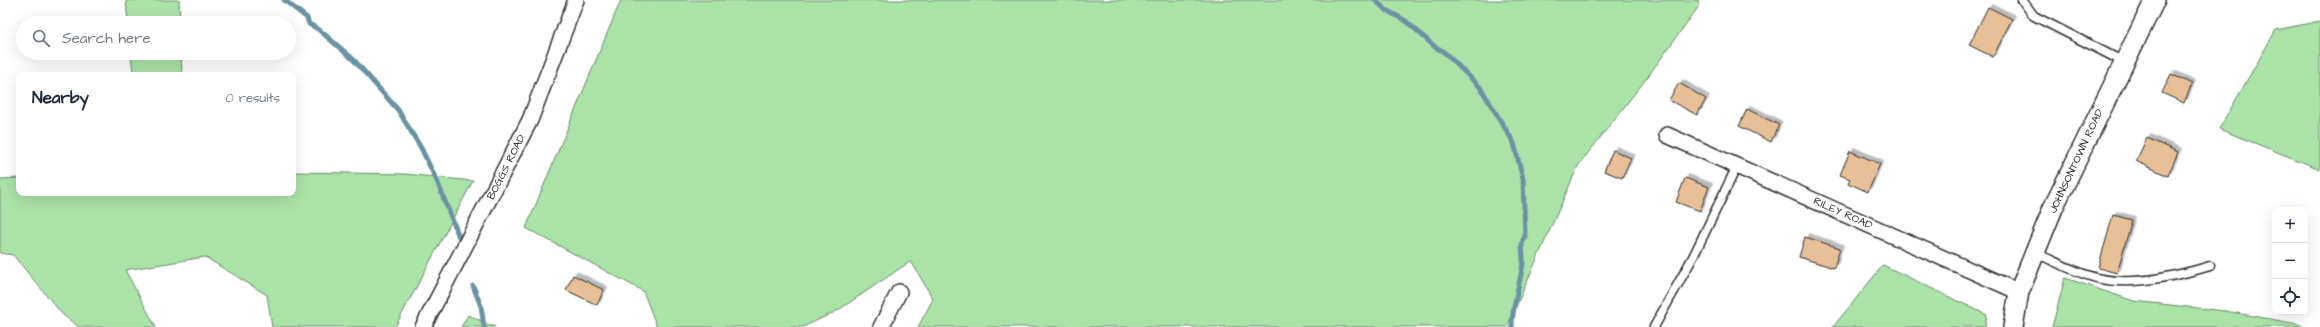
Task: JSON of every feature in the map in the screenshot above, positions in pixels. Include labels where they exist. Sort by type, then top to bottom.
[{"type":"street","name":"BOGGS ROAD","points":[[423,327],[530,120],[576,0]]},
{"type":"street","name":"JOHNSONTOWN ROAD","points":[[2013,327],[2019,292],[2053,208],[2155,0]]},
{"type":"street","name":"RILEY ROAD","points":[[1667,135],[2019,292]]},
{"type":"street","points":[[881,327],[899,292]]},
{"type":"lane","points":[[2022,0],[2034,16],[2124,62]]},
{"type":"lane","points":[[1654,327],[1693,257],[1736,166]]},
{"type":"lane","points":[[2035,253],[2100,279],[2125,282],[2193,271],[2210,266]]},
{"type":"green space","points":[[126,0],[179,0],[180,16],[127,16]]},
{"type":"green space","points":[[621,0],[1698,0],[1699,6],[1646,79],[1578,166],[1507,327],[918,327],[933,299],[911,261],[837,311],[803,327],[657,327],[643,291],[526,228]]},
{"type":"green space","points":[[2320,21],[2320,169],[2219,129],[2276,30]]},
{"type":"green space","points":[[132,60],[181,60],[182,72],[133,72]]},
{"type":"green space","points":[[296,172],[405,174],[473,181],[395,327],[272,327],[267,295],[205,257],[125,270],[156,327],[79,327],[63,315],[13,255],[0,253],[0,179],[16,178],[16,196],[296,196]]},
{"type":"green space","points":[[1883,265],[1987,315],[1985,327],[1833,327]]},
{"type":"green space","points":[[2065,278],[2134,301],[2225,311],[2298,324],[2304,327],[2052,327]]},
{"type":"green space","points":[[468,315],[495,327],[461,327]]},
{"type":"building","points":[[1988,7],[2012,19],[1993,57],[1969,45]]},
{"type":"building","points":[[2171,74],[2192,84],[2184,103],[2162,93]]},
{"type":"building","points":[[1679,83],[1706,99],[1697,115],[1669,100]]},
{"type":"building","points":[[1747,109],[1779,125],[1771,142],[1739,126]]},
{"type":"building","points":[[2147,138],[2178,152],[2168,176],[2136,161]]},
{"type":"building","points":[[1613,150],[1631,158],[1622,178],[1604,171]]},
{"type":"building","points":[[1850,151],[1880,164],[1868,192],[1848,183],[1850,179],[1840,175]]},
{"type":"building","points":[[1685,178],[1709,187],[1700,211],[1676,202]]},
{"type":"building","points":[[2113,215],[2132,220],[2117,273],[2098,268]]},
{"type":"building","points":[[1805,237],[1840,248],[1834,268],[1799,257]]},
{"type":"building","points":[[573,275],[604,290],[597,305],[566,290]]},
{"type":"waterway","points":[[284,0],[307,18],[309,24],[318,29],[353,59],[398,110],[421,148],[437,181],[461,242]]},
{"type":"waterway","points":[[1375,0],[1386,10],[1406,21],[1434,46],[1444,52],[1480,87],[1514,143],[1523,179],[1525,236],[1522,243],[1523,263],[1513,311],[1512,327]]},
{"type":"waterway","points":[[473,286],[481,306],[484,327]]}]
